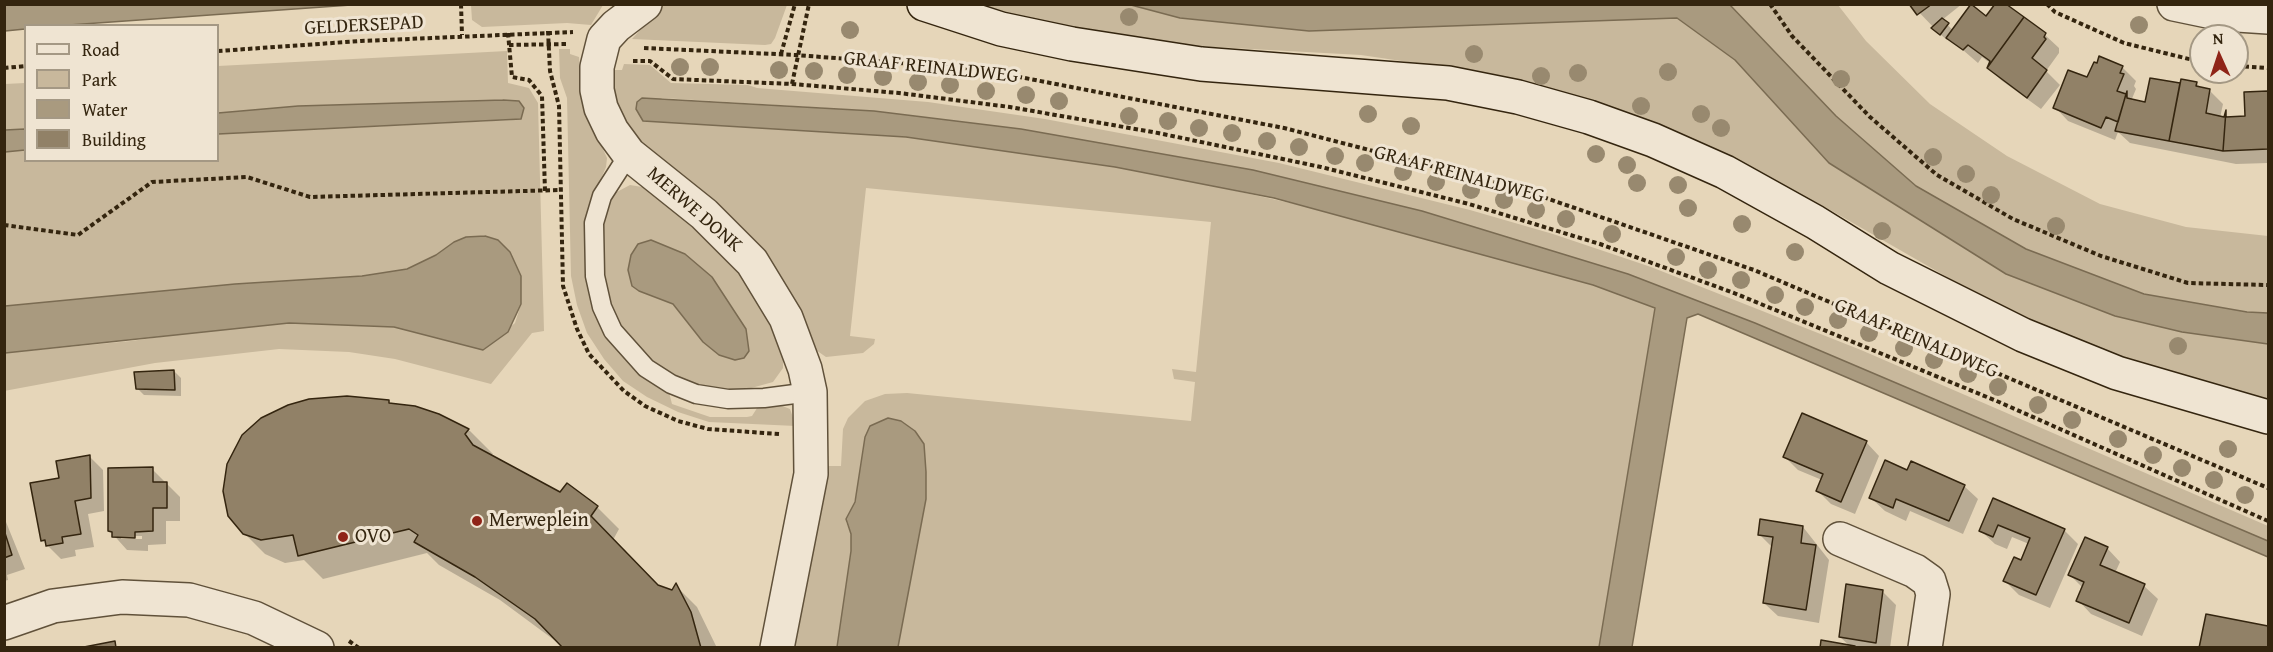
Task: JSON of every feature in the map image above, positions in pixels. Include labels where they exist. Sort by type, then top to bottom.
[{"type":"main road","points":[[612,31],[645,4]]},
{"type":"main road","points":[[924,4],[1001,29],[1072,44],[1201,63],[1448,83],[1518,97],[1589,117],[1653,140],[1725,172],[1815,222],[1889,268],[1956,304],[2023,335],[2117,373],[2268,417]]},
{"type":"main road","points":[[2174,4],[2222,14],[2268,17]]},
{"type":"main road","name":"MERWE DONK","points":[[612,31],[597,67],[597,90],[601,108],[612,131],[629,154],[704,214],[752,262],[786,318],[802,362],[810,392],[811,474],[777,648]]},
{"type":"main road","points":[[1840,539],[1915,571],[1929,581],[1933,594],[1925,648]]},
{"type":"main road","points":[[4,623],[53,606],[122,597],[189,600],[254,618],[317,648]]},
{"type":"lane","points":[[629,154],[602,196],[594,223],[595,276],[602,307],[613,331],[646,368],[671,384],[696,394],[728,399],[810,392]]},
{"type":"path","points":[[461,4],[462,35]]},
{"type":"path","points":[[781,54],[795,4]]},
{"type":"path","points":[[792,84],[796,55],[809,4]]},
{"type":"path","points":[[1770,4],[1792,36],[1870,117],[1937,175],[2013,219],[2100,256],[2188,283],[2268,285]]},
{"type":"path","points":[[2047,4],[2055,12],[2124,43],[2189,59]]},
{"type":"path","name":"GELDERSEPAD","points":[[219,51],[548,31]]},
{"type":"path","points":[[509,45],[569,44],[612,31],[621,60],[650,61],[673,79],[792,84],[900,93],[1010,107],[1158,133],[1321,167],[1469,204],[1600,244],[1734,293],[1988,398],[2268,520]]},
{"type":"path","name":"GRAAF REINALDWEG","points":[[612,31],[628,47],[781,54],[978,69],[1284,128],[1517,188],[1754,270],[2268,488]]},
{"type":"path","points":[[508,33],[512,77],[529,80],[542,96],[545,190]]},
{"type":"path","points":[[4,68],[24,66]]},
{"type":"path","points":[[2249,67],[2268,68]]},
{"type":"path","points":[[4,225],[78,235],[152,182],[248,177],[310,197],[559,190]]},
{"type":"green space","points":[[471,4],[603,5],[591,25],[567,23],[482,27],[472,20]]},
{"type":"green space","points":[[663,5],[787,5],[771,44],[632,39]]},
{"type":"green space","points":[[980,5],[1131,5],[1180,18],[1309,31],[1677,18],[1735,60],[1829,163],[2006,274],[2115,316],[2182,332],[2268,344],[2268,401],[2197,383],[2099,350],[2001,308],[1825,207],[1660,126],[1469,71],[1361,55],[1159,44],[1004,16]]},
{"type":"green space","points":[[1730,5],[1838,5],[1866,41],[1930,104],[2007,156],[2100,204],[2186,227],[2268,236],[2268,313],[2247,312],[2144,294],[2026,249],[1916,186],[1836,116]]},
{"type":"green space","points":[[559,49],[570,49],[570,54],[579,57],[582,103],[607,158],[606,167],[589,207],[584,247],[592,306],[602,331],[635,371],[669,392],[672,404],[710,417],[747,417],[752,416],[759,405],[775,403],[790,409],[796,426],[709,422],[678,412],[647,397],[623,381],[604,359],[587,333],[577,305],[571,276],[567,98],[560,78]]},
{"type":"green space","points":[[507,51],[508,83],[529,88],[538,103],[544,331],[532,333],[491,384],[395,359],[349,352],[279,349],[155,363],[4,391],[5,353],[289,323],[394,327],[483,350],[515,323],[521,304],[521,276],[454,242],[436,255],[407,269],[362,276],[235,284],[5,306],[5,152],[24,150],[24,162],[219,162],[219,134],[513,120],[519,101],[298,106],[219,113],[219,66]]},
{"type":"green space","points":[[624,64],[650,65],[671,83],[748,85],[757,88],[928,102],[1045,119],[1279,163],[1470,210],[1553,234],[1651,267],[1861,350],[2268,526],[2268,541],[1755,323],[1628,274],[1422,211],[1253,170],[1021,129],[874,111],[662,98],[643,121],[906,137],[1115,167],[1349,216],[1593,285],[1655,308],[1599,647],[898,647],[926,499],[924,444],[915,431],[901,421],[860,479],[852,511],[846,522],[851,534],[851,551],[837,647],[791,647],[820,518],[827,466],[841,466],[843,429],[848,418],[865,401],[885,394],[907,393],[1191,421],[1195,382],[1174,379],[1172,369],[1196,372],[1211,222],[866,188],[850,336],[875,339],[874,344],[863,353],[826,357],[813,348],[629,132],[613,99],[613,70],[622,70]]},
{"type":"green space","points":[[24,83],[24,129],[5,130],[5,84]]},
{"type":"green space","points":[[630,185],[648,188],[670,203],[728,259],[750,288],[783,351],[783,368],[773,382],[744,390],[727,390],[692,384],[650,361],[619,325],[610,307],[602,272],[602,228],[607,203],[613,194]],"holes":[[[651,240],[685,254],[719,355],[703,342],[673,304],[644,293]]]},
{"type":"water","points":[[5,4],[351,4],[83,24],[24,24],[24,29],[5,31]]},
{"type":"water","points":[[1131,5],[1730,5],[1836,116],[1916,186],[2026,249],[2144,294],[2247,312],[2268,313],[2268,344],[2182,332],[2115,316],[2006,274],[1829,163],[1735,60],[1677,18],[1309,31],[1180,18]]},
{"type":"water","points":[[642,98],[874,111],[1021,129],[1253,170],[1422,211],[1628,274],[1755,323],[2268,541],[2268,557],[1698,314],[1687,318],[1632,647],[1599,647],[1655,308],[1593,285],[1274,198],[1115,167],[906,137],[643,121],[636,109],[637,102]]},
{"type":"water","points":[[503,100],[519,101],[524,108],[521,119],[219,134],[219,113],[298,106]]},
{"type":"water","points":[[24,129],[24,150],[5,152],[5,130]]},
{"type":"water","points":[[485,236],[498,240],[510,252],[521,276],[521,304],[508,332],[483,350],[394,327],[289,323],[5,353],[5,306],[235,284],[362,276],[407,269],[436,255],[454,242],[466,237]]},
{"type":"water","points":[[651,240],[685,254],[712,277],[746,329],[749,351],[744,358],[735,360],[719,355],[703,342],[673,304],[632,286],[628,270],[631,255],[638,244]]},
{"type":"water","points":[[888,418],[901,421],[915,431],[924,444],[926,472],[926,499],[898,647],[837,647],[851,551],[851,534],[846,519],[855,502],[865,437],[870,426]]},
{"type":"building","points":[[1909,4],[1932,4],[1917,15]]},
{"type":"building","points":[[1971,4],[1986,16],[1995,4],[2006,4],[2024,17],[1987,68],[1990,61],[1968,45],[1963,50],[1946,38]]},
{"type":"building","points":[[2024,17],[2046,33],[2044,37],[2046,39],[2032,58],[2047,70],[2027,98],[1987,68]]},
{"type":"building","points":[[1942,18],[1949,23],[1940,35],[1931,28]]},
{"type":"building","points":[[2099,56],[2123,66],[2120,73],[2124,74],[2117,91],[2126,94],[2118,122],[2106,117],[2101,128],[2053,108],[2068,70],[2087,77]]},
{"type":"building","points":[[2150,78],[2180,83],[2169,141],[2115,131],[2127,91],[2127,98],[2145,102]]},
{"type":"building","points":[[2181,79],[2189,80],[2189,84],[2210,89],[2206,113],[2224,117],[2226,110],[2223,151],[2169,141]]},
{"type":"building","points":[[2268,91],[2268,149],[2223,151],[2226,110],[2226,117],[2245,116],[2244,92]]},
{"type":"building","points":[[174,370],[175,390],[136,389],[134,372]]},
{"type":"building","points":[[347,396],[389,400],[389,403],[415,406],[439,414],[469,429],[465,434],[473,445],[560,492],[567,483],[598,506],[591,516],[658,585],[672,590],[676,583],[691,612],[701,648],[563,648],[535,619],[475,577],[414,542],[418,535],[409,529],[298,556],[293,535],[261,540],[243,534],[228,516],[223,491],[227,464],[242,435],[261,418],[288,405],[309,399]]},
{"type":"building","points":[[1802,413],[1867,441],[1841,502],[1816,491],[1823,474],[1783,457]]},
{"type":"building","points":[[90,455],[91,498],[75,501],[81,534],[62,537],[63,543],[46,546],[45,540],[41,541],[30,483],[59,478],[56,461]]},
{"type":"building","points":[[1885,460],[1907,470],[1911,461],[1965,485],[1949,521],[1896,499],[1893,508],[1869,498]]},
{"type":"building","points":[[153,467],[153,482],[167,482],[167,508],[153,508],[153,531],[135,532],[135,538],[112,537],[112,532],[108,531],[108,468]]},
{"type":"building","points":[[1993,498],[2065,529],[2036,595],[2003,581],[2014,557],[2021,560],[2030,538],[1998,525],[1993,537],[1979,531]]},
{"type":"building","points":[[1760,519],[1803,526],[1801,543],[1816,545],[1806,610],[1763,603],[1773,537],[1758,535]]},
{"type":"building","points":[[4,530],[12,555],[4,558]]},
{"type":"building","points":[[2085,537],[2108,547],[2100,565],[2145,584],[2129,623],[2076,601],[2084,582],[2068,575]]},
{"type":"building","points":[[1846,584],[1883,590],[1876,643],[1839,637]]},
{"type":"building","points":[[2206,614],[2268,626],[2268,648],[2199,648]]},
{"type":"building","points":[[1821,640],[1855,646],[1855,648],[1820,648]]},
{"type":"building","points":[[115,641],[116,648],[84,648],[84,647]]},
{"type":"place","name":"Merweplein","points":[[477,521]]},
{"type":"place","name":"OVO","points":[[343,537]]}]
